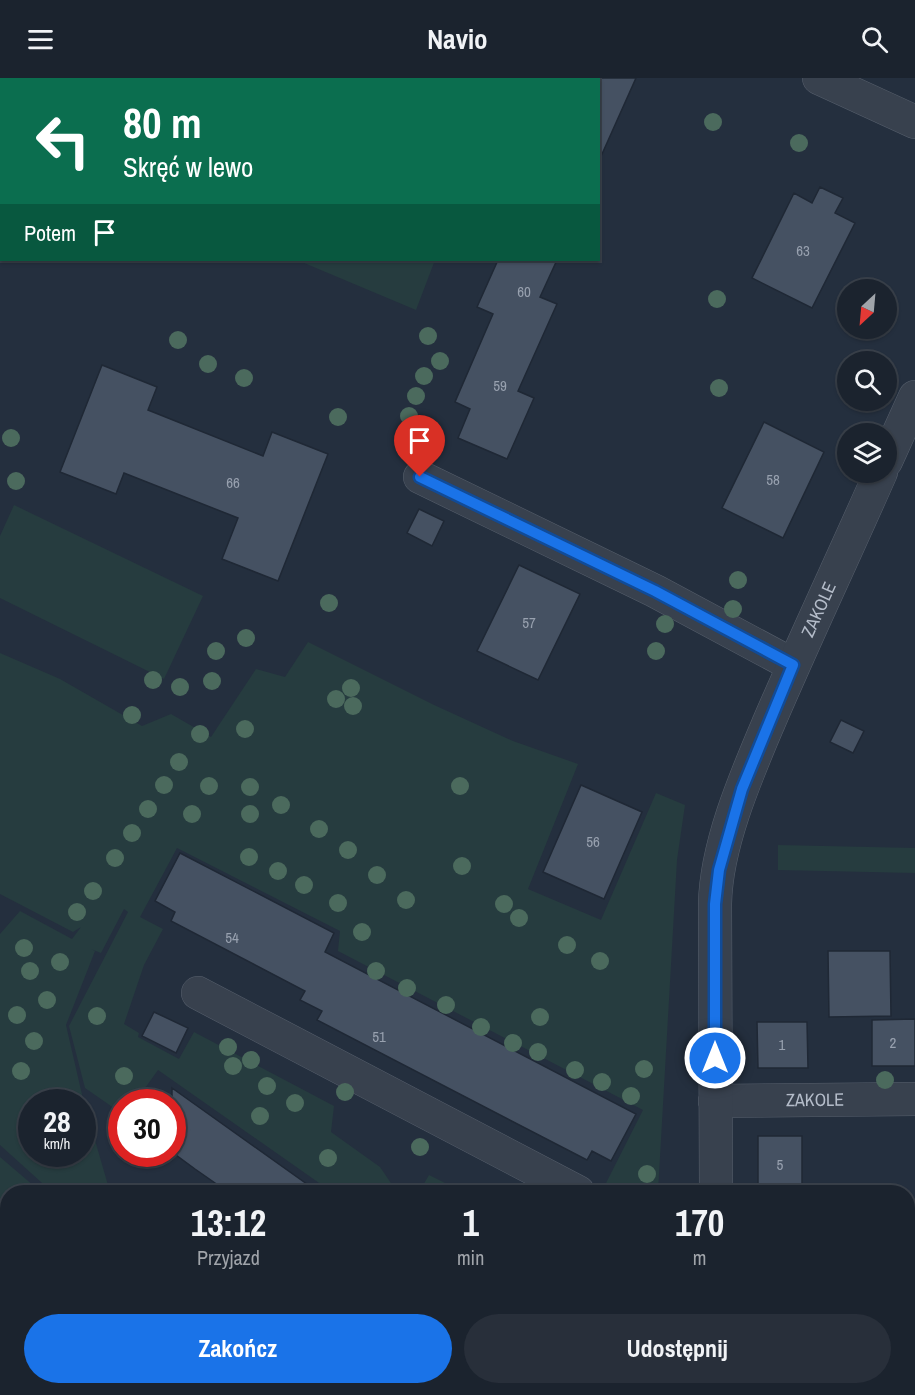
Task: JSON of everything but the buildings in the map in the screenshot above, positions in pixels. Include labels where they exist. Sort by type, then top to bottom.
[{"type":"street","points":[[819,78],[915,122]]},
{"type":"street","points":[[897,437],[915,397]]},
{"type":"street","points":[[420,477],[655,591],[793,665]]},
{"type":"street","name":"ZAKOLE","points":[[716,1185],[715,904],[719,870],[742,789],[793,665],[876,483]]},
{"type":"street","points":[[198,993],[566,1185]]},
{"type":"street","name":"ZAKOLE","points":[[715,1101],[915,1099]]},
{"type":"green space","points":[[299,261],[435,261],[416,310]]},
{"type":"green space","points":[[14,505],[203,596],[164,679],[0,598],[0,536]]},
{"type":"green space","points":[[308,642],[432,704],[513,741],[578,764],[528,889],[601,920],[656,793],[685,805],[677,860],[658,1185],[605,1185],[643,1110],[338,951],[340,931],[177,848],[140,917],[163,929],[144,965],[124,1024],[139,1033],[138,1037],[179,1059],[194,1032],[334,1106],[331,1132],[380,1167],[392,1185],[322,1185],[158,1070],[144,1089],[108,1089],[108,1104],[96,1096],[96,1089],[85,1088],[69,1026],[128,912],[124,909],[101,953],[91,949],[95,951],[66,1025],[81,1089],[18,1089],[18,1161],[0,1145],[0,934],[20,911],[72,939],[81,927],[73,932],[0,894],[0,653],[60,679],[142,726],[171,714],[211,737],[256,669],[285,677]]},
{"type":"green space","points":[[778,845],[915,848],[915,873],[778,870]]},
{"type":"green space","points":[[96,1144],[108,1185],[44,1185],[24,1167],[96,1167]]},
{"type":"green space","points":[[0,1157],[33,1185],[0,1185]]},
{"type":"green space","points":[[429,1175],[449,1185],[423,1185]]},
{"type":"route","points":[[420,477],[655,591],[793,665],[742,789],[719,870],[715,899],[715,1058]]}]
